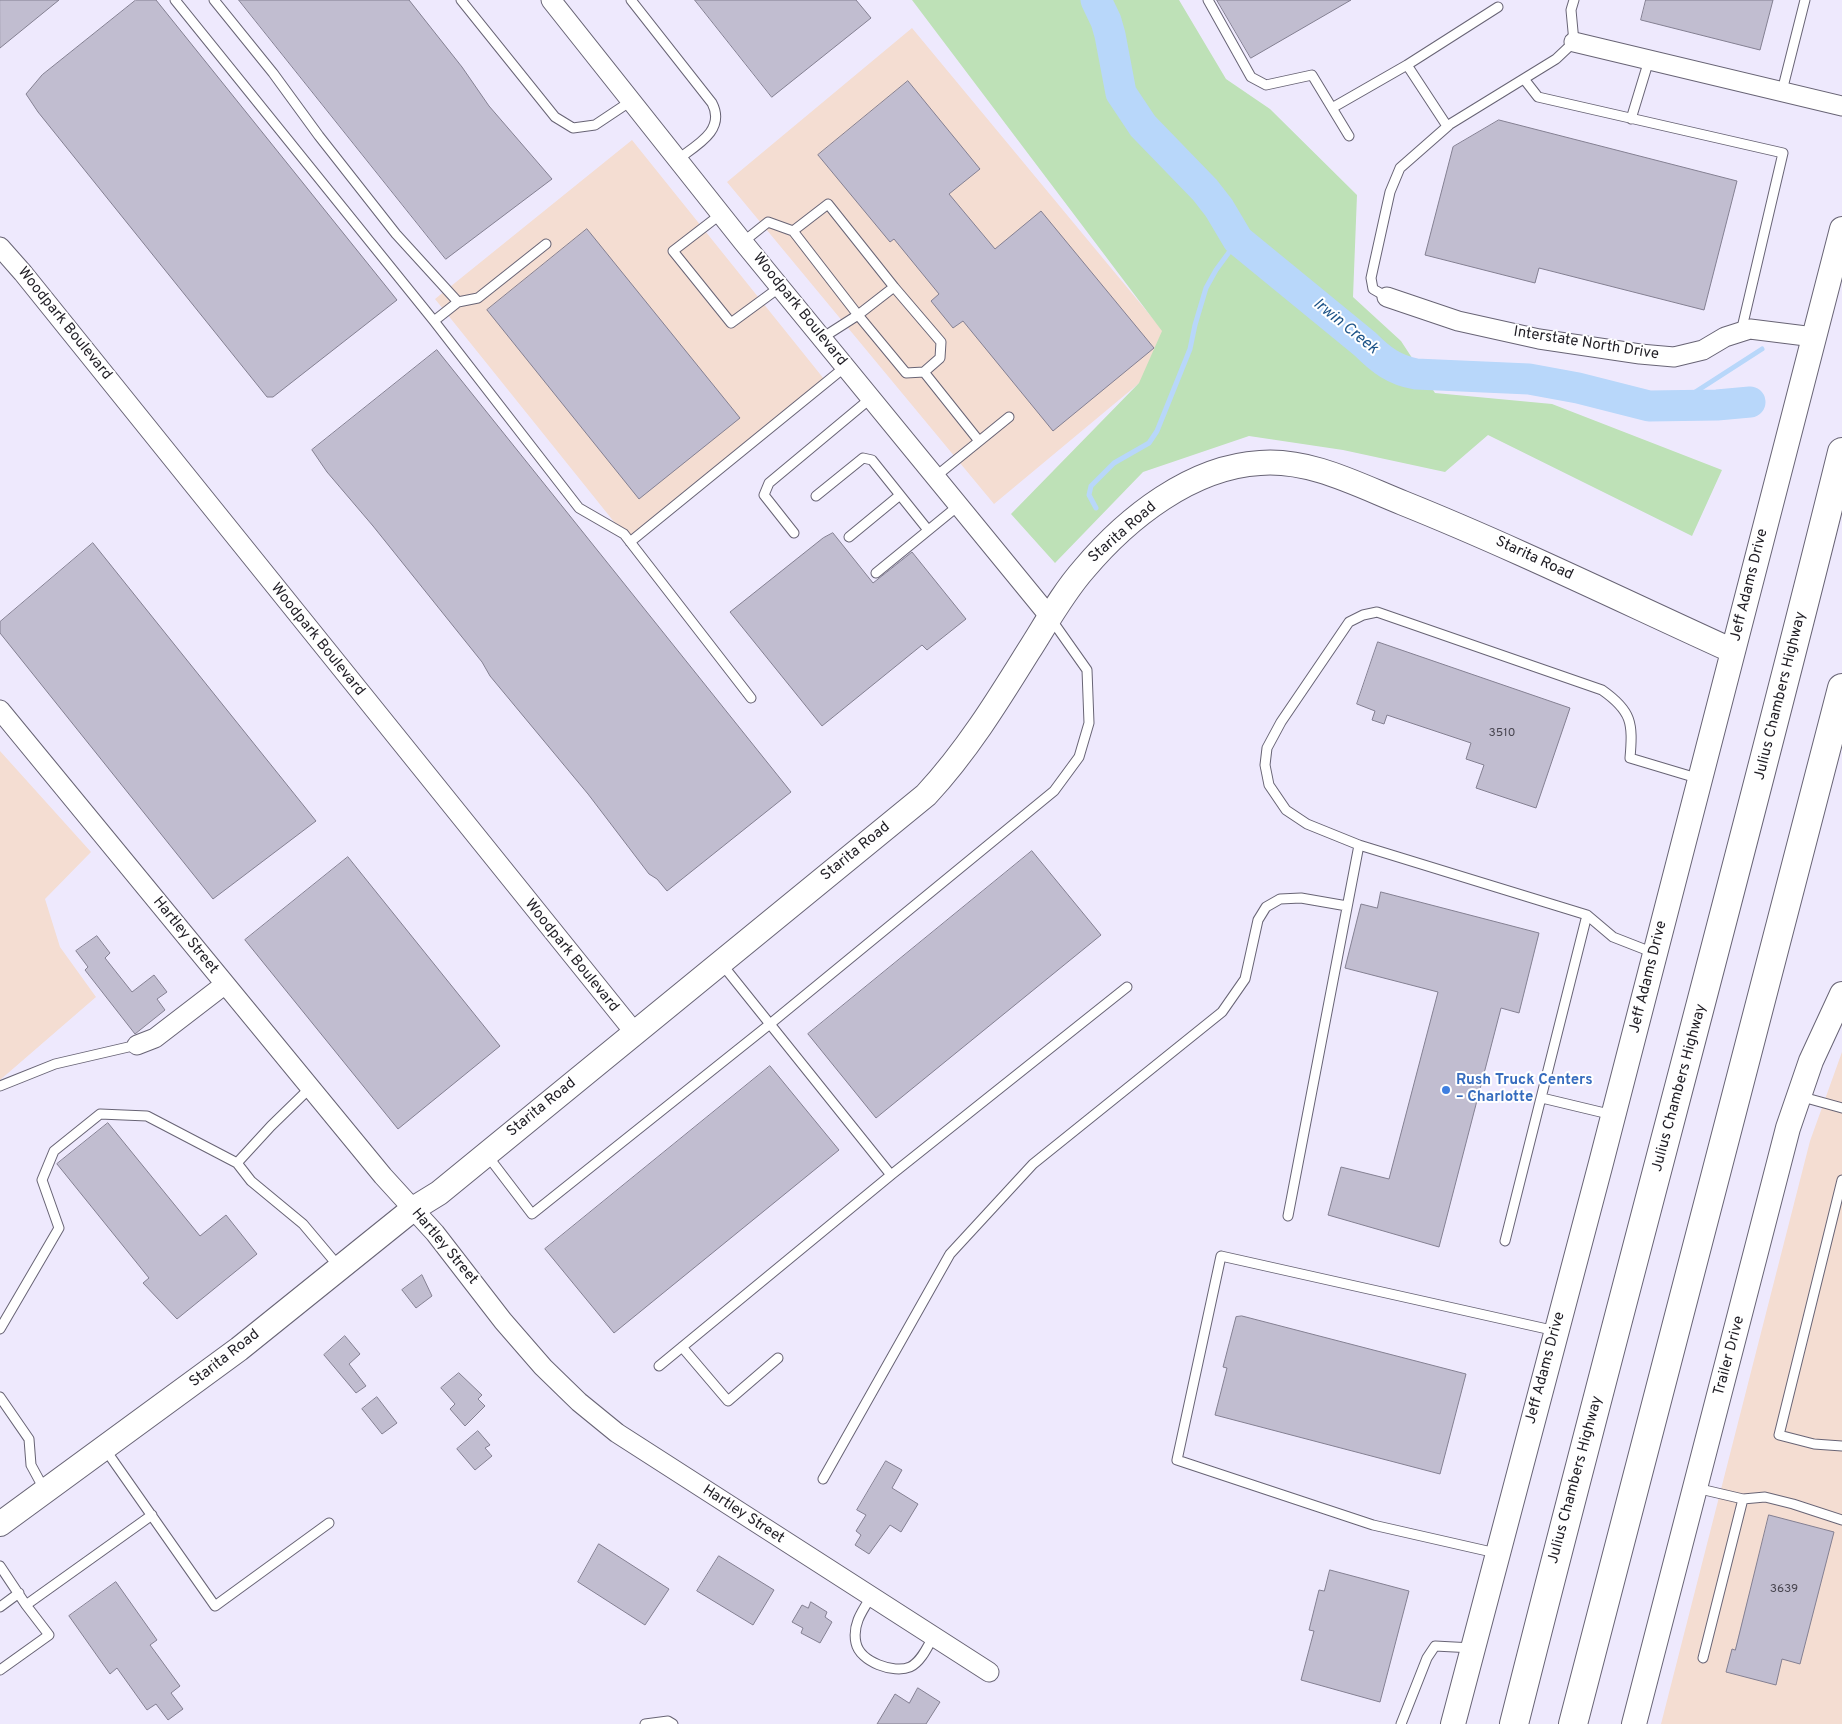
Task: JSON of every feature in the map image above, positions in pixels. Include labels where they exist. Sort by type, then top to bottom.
[{"type":"highway","name":"Julius Chambers Highway","points":[[1514,1724],[1580,1461],[1657,1177],[1773,730],[1842,452]]},
{"type":"highway","points":[[1573,1724],[1842,688]]},
{"type":"street","name":"Woodpark Boulevard","points":[[551,0],[780,288],[1050,617]]},
{"type":"street","points":[[1574,42],[1842,106]]},
{"type":"street","name":"Jeff Adams Drive","points":[[1453,1724],[1842,229]]},
{"type":"street","name":"Woodpark Boulevard","points":[[0,247],[35,287],[635,1033]]},
{"type":"street","name":"Interstate North Drive","points":[[1387,297],[1476,325],[1539,339],[1649,355],[1674,357],[1703,350],[1750,329],[1814,337]]},
{"type":"street","name":"Starita Road","points":[[0,1524],[239,1350],[413,1209],[439,1193],[926,795],[962,754],[1050,617],[1083,570],[1108,542],[1166,496],[1198,479],[1229,467],[1271,462],[1299,465],[1327,472],[1480,534],[1733,651]]},
{"type":"street","name":"Hartley Street","points":[[0,710],[224,985],[435,1233],[509,1327],[544,1367],[579,1402],[617,1433],[989,1672]]},
{"type":"street","points":[[137,1046],[155,1038],[224,985]]},
{"type":"street","name":"Trailer Drive","points":[[1634,1724],[1788,1128],[1811,1061],[1842,994]]},
{"type":"lane","points":[[175,0],[434,321],[579,508],[624,534],[751,698]]},
{"type":"lane","points":[[214,0],[273,72],[319,136],[396,234],[458,302]]},
{"type":"lane","points":[[461,0],[555,118],[573,128],[595,125],[632,100]]},
{"type":"lane","points":[[630,0],[712,103],[717,113],[715,125],[705,139],[678,159]]},
{"type":"lane","points":[[1208,0],[1251,77],[1266,85],[1312,75],[1349,136]]},
{"type":"lane","points":[[1387,297],[1373,289],[1371,278],[1390,192],[1400,168],[1449,126],[1556,60],[1574,42],[1571,10],[1574,0]]},
{"type":"lane","points":[[1782,91],[1805,0]]},
{"type":"lane","points":[[1332,108],[1407,65],[1498,7]]},
{"type":"lane","points":[[1632,119],[1649,60]]},
{"type":"lane","points":[[1407,65],[1449,126]]},
{"type":"lane","points":[[1524,79],[1538,97],[1783,153],[1740,332]]},
{"type":"lane","points":[[743,242],[768,222],[792,231],[906,373],[924,372],[940,358],[941,342],[894,287],[828,204],[792,231]]},
{"type":"lane","points":[[721,214],[674,251],[725,316],[731,323],[780,288]]},
{"type":"lane","points":[[434,321],[458,302],[478,298],[546,244]]},
{"type":"lane","points":[[822,338],[858,315],[894,287]]},
{"type":"lane","points":[[630,542],[845,367]]},
{"type":"lane","points":[[924,372],[979,441]]},
{"type":"lane","points":[[794,533],[764,495],[769,483],[871,398]]},
{"type":"lane","points":[[935,476],[1008,417]]},
{"type":"lane","points":[[816,496],[862,458],[872,460],[928,530]]},
{"type":"lane","points":[[849,537],[900,495]]},
{"type":"lane","points":[[876,574],[958,506]]},
{"type":"lane","points":[[1655,953],[1612,937],[1587,915],[1359,844],[1307,824],[1286,810],[1269,785],[1265,765],[1267,748],[1281,722],[1349,622],[1363,615],[1377,612],[1602,690],[1621,703],[1630,717],[1632,734],[1630,758],[1700,779]]},
{"type":"lane","points":[[486,1154],[532,1214],[770,1024],[1054,791],[1079,757],[1089,723],[1087,670],[1050,617]]},
{"type":"lane","points":[[1288,1216],[1359,844]]},
{"type":"lane","points":[[823,1479],[950,1254],[1033,1164],[1222,1012],[1245,979],[1258,920],[1266,907],[1280,899],[1301,898],[1347,906]]},
{"type":"lane","points":[[1505,1241],[1587,915]]},
{"type":"lane","points":[[721,963],[891,1175]]},
{"type":"lane","points":[[659,1366],[891,1175],[1127,987]]},
{"type":"lane","points":[[0,1086],[55,1064],[137,1046]]},
{"type":"lane","points":[[237,1163],[310,1088]]},
{"type":"lane","points":[[1799,1096],[1842,1108]]},
{"type":"lane","points":[[1542,1098],[1613,1115]]},
{"type":"lane","points":[[0,1329],[59,1228],[42,1180],[54,1151],[100,1114],[147,1116],[237,1163],[251,1180],[303,1224],[340,1268]]},
{"type":"lane","points":[[1842,1180],[1778,1434],[1814,1444],[1842,1446]]},
{"type":"lane","points":[[1497,1553],[1373,1525],[1177,1460],[1221,1256],[1556,1331]]},
{"type":"lane","points":[[682,1347],[728,1401],[778,1358]]},
{"type":"lane","points":[[0,1397],[29,1440],[31,1465],[46,1491]]},
{"type":"lane","points":[[104,1448],[215,1606],[329,1523]]},
{"type":"lane","points":[[1696,1488],[1743,1499],[1764,1497],[1842,1520]]},
{"type":"lane","points":[[1703,1658],[1743,1499]]},
{"type":"lane","points":[[26,1605],[152,1515]]},
{"type":"lane","points":[[0,1566],[49,1635],[0,1670]]},
{"type":"lane","points":[[0,1607],[19,1594]]},
{"type":"lane","points":[[871,1597],[855,1626],[856,1644],[865,1656],[883,1667],[899,1670],[912,1666],[920,1658],[934,1636]]},
{"type":"lane","points":[[1401,1724],[1427,1658],[1435,1646],[1473,1648]]},
{"type":"lane","points":[[645,1724],[668,1721],[673,1724]]},
{"type":"shaded area","points":[[912,28],[1179,350],[994,504],[727,182]]},
{"type":"shaded area","points":[[632,140],[824,379],[627,538],[435,299]]},
{"type":"shaded area","points":[[0,751],[91,852],[45,899],[60,947],[96,997],[0,1080]]},
{"type":"shaded area","points":[[1842,1052],[1842,1724],[1661,1724],[1810,1141]]},
{"type":"green space","points":[[912,0],[1179,0],[1226,79],[1270,109],[1357,195],[1353,297],[1401,341],[1435,393],[1552,404],[1722,470],[1692,536],[1488,435],[1445,472],[1343,450],[1249,436],[1143,472],[1055,563],[1011,514],[1139,383],[1162,331]]},
{"type":"building","points":[[0,0],[59,0],[0,48]]},
{"type":"building","points":[[136,0],[156,0],[397,300],[273,397],[267,397],[38,112],[26,94],[42,75]]},
{"type":"building","points":[[239,0],[409,0],[462,67],[489,106],[552,179],[446,259]]},
{"type":"building","points":[[695,0],[856,0],[871,18],[772,97]]},
{"type":"building","points":[[1217,0],[1351,0],[1251,58]]},
{"type":"building","points":[[1646,0],[1773,0],[1760,50],[1641,20]]},
{"type":"building","points":[[908,81],[980,169],[949,194],[995,249],[1041,211],[1154,348],[1053,431],[963,321],[953,328],[931,301],[939,294],[894,239],[890,242],[818,155]]},
{"type":"building","points":[[1499,120],[1737,181],[1704,310],[1539,268],[1535,283],[1425,255],[1453,147]]},
{"type":"building","points":[[587,229],[740,418],[639,499],[487,310]]},
{"type":"building","points":[[437,350],[791,792],[667,891],[657,879],[649,874],[588,794],[490,676],[482,662],[373,526],[327,472],[312,450]]},
{"type":"building","points":[[833,533],[873,583],[912,552],[966,619],[927,650],[922,645],[822,726],[730,612],[823,538]]},
{"type":"building","points":[[93,543],[316,821],[213,899],[0,633],[0,622]]},
{"type":"building","points":[[1378,642],[1570,708],[1536,808],[1476,788],[1484,765],[1466,759],[1471,743],[1387,715],[1384,724],[1372,720],[1375,711],[1357,704]]},
{"type":"building","points":[[1032,851],[1101,935],[876,1118],[808,1034]]},
{"type":"building","points":[[348,857],[500,1046],[398,1129],[245,940]]},
{"type":"building","name":"Rush Truck Centers – Charlotte","points":[[1381,892],[1539,933],[1519,1013],[1501,1008],[1439,1247],[1328,1215],[1341,1167],[1389,1179],[1438,992],[1345,968],[1361,904],[1377,908]]},
{"type":"building","points":[[97,936],[110,953],[105,958],[132,992],[154,975],[167,992],[157,999],[165,1010],[135,1034],[85,970],[88,967],[76,951]]},
{"type":"building","points":[[770,1066],[839,1150],[614,1333],[545,1249]]},
{"type":"building","points":[[108,1123],[200,1236],[226,1215],[257,1254],[177,1319],[143,1283],[149,1278],[57,1164]]},
{"type":"building","points":[[422,1275],[432,1296],[416,1308],[402,1290]]},
{"type":"building","points":[[1242,1316],[1466,1374],[1440,1474],[1215,1415],[1227,1368],[1223,1367],[1236,1317]]},
{"type":"building","points":[[345,1336],[360,1354],[349,1364],[366,1386],[356,1393],[324,1355]]},
{"type":"building","points":[[459,1373],[482,1395],[478,1399],[485,1406],[465,1426],[450,1409],[455,1404],[441,1388]]},
{"type":"building","points":[[377,1397],[397,1423],[382,1434],[362,1409]]},
{"type":"building","points":[[478,1431],[490,1445],[485,1448],[492,1456],[475,1470],[457,1449]]},
{"type":"building","points":[[886,1461],[902,1470],[892,1488],[918,1504],[901,1532],[890,1525],[869,1554],[855,1545],[861,1535],[856,1531],[866,1515],[857,1510]]},
{"type":"building","points":[[1769,1515],[1834,1532],[1800,1664],[1782,1659],[1776,1685],[1726,1672],[1732,1649],[1735,1650]]},
{"type":"building","points":[[599,1544],[669,1589],[645,1625],[578,1582]]},
{"type":"building","points":[[719,1556],[774,1590],[753,1625],[697,1591]]},
{"type":"building","points":[[1330,1570],[1409,1591],[1380,1702],[1301,1680],[1314,1631],[1309,1630],[1319,1590],[1324,1591]]},
{"type":"building","points":[[116,1582],[157,1640],[150,1645],[180,1686],[171,1693],[183,1709],[168,1720],[156,1704],[147,1710],[117,1668],[110,1674],[69,1616]]},
{"type":"building","points":[[811,1602],[827,1612],[825,1617],[832,1622],[820,1643],[801,1633],[803,1628],[792,1622],[802,1605],[808,1608]]},
{"type":"building","points":[[918,1688],[940,1702],[926,1724],[877,1724],[895,1694],[909,1703]]},
{"type":"waterway","name":"Irwin Creek","points":[[1096,0],[1110,35],[1121,93],[1143,126],[1205,190],[1219,208],[1238,240],[1388,364],[1416,374],[1529,379],[1578,388],[1649,406],[1717,405],[1750,402]]},
{"type":"waterway","points":[[1096,508],[1089,495],[1091,486],[1114,463],[1149,443],[1157,431],[1190,349],[1206,288],[1216,270],[1238,240]]},
{"type":"waterway","points":[[1672,407],[1762,349]]},
{"type":"place","name":"Rush Truck Centers – Charlotte","points":[[1446,1090]]}]
